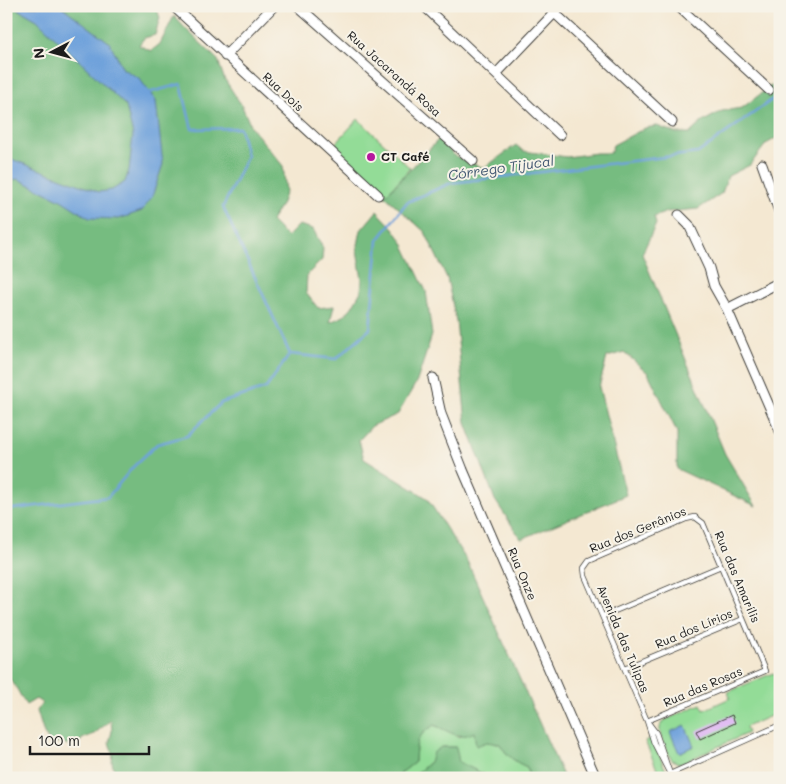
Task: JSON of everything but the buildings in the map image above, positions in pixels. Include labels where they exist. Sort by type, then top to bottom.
[{"type":"street","name":"Rua Dois","points":[[174,6],[225,56],[378,195]]},
{"type":"street","points":[[225,56],[274,6]]},
{"type":"street","name":"Rua Jacarandá Rosa","points":[[298,6],[474,161]]},
{"type":"street","points":[[424,6],[560,135]]},
{"type":"street","points":[[547,6],[558,10],[672,122]]},
{"type":"street","points":[[678,6],[769,90]]},
{"type":"street","points":[[496,74],[558,10]]},
{"type":"street","points":[[762,164],[780,214]]},
{"type":"street","points":[[679,215],[689,225],[709,268],[714,286],[727,309],[780,431]]},
{"type":"street","points":[[727,309],[780,282]]},
{"type":"street","name":"Rua Onze","points":[[433,378],[441,414],[463,470],[596,778]]},
{"type":"lane","name":"Rua dos Gerânios","points":[[586,564],[589,561],[686,519],[695,517],[699,519]]},
{"type":"lane","name":"Rua das Amarílis","points":[[699,519],[703,523],[765,671]]},
{"type":"lane","name":"Avenida das Tulipas","points":[[586,564],[584,568],[585,576],[648,721],[656,734],[671,776]]},
{"type":"lane","points":[[603,616],[721,566]]},
{"type":"lane","name":"Rua dos Lírios","points":[[625,668],[744,619]]},
{"type":"lane","name":"Rua das Rosas","points":[[648,721],[765,671]]},
{"type":"lane","points":[[671,776],[780,725]]},
{"type":"green space","points":[[6,6],[156,6],[160,18],[155,35],[144,38],[139,45],[151,51],[160,44],[174,16],[218,60],[224,78],[242,106],[251,127],[283,166],[286,191],[281,205],[271,221],[287,237],[299,225],[313,229],[323,248],[322,260],[307,275],[306,293],[318,308],[334,306],[330,322],[344,316],[352,307],[361,291],[362,279],[357,250],[361,230],[377,211],[393,228],[402,241],[426,291],[432,335],[417,381],[398,414],[372,426],[359,440],[364,459],[427,498],[467,561],[564,778],[529,778],[527,767],[512,758],[500,744],[487,742],[476,746],[474,732],[464,736],[434,725],[420,736],[415,762],[401,773],[401,778],[116,778],[112,763],[113,753],[109,743],[112,731],[111,720],[94,734],[82,739],[76,748],[61,742],[51,744],[44,734],[37,711],[42,703],[36,699],[26,705],[10,679],[6,680]]},
{"type":"green space","points":[[771,86],[780,86],[780,136],[766,144],[750,165],[728,176],[722,193],[698,209],[667,212],[654,217],[656,224],[642,254],[725,454],[756,506],[677,469],[677,432],[648,373],[624,352],[607,357],[599,387],[626,495],[521,539],[495,500],[466,423],[456,321],[447,278],[425,232],[385,196],[439,139],[455,156],[484,168],[516,145],[523,151],[567,157],[610,153],[613,145],[645,128],[657,126],[676,133],[690,133],[702,122],[722,111],[742,108]]},
{"type":"green space","name":"CT Café","points":[[358,119],[410,168],[385,196],[333,146]]},
{"type":"green space","points":[[780,672],[780,719],[776,721],[773,715],[746,727],[748,733],[680,764],[672,760],[661,735],[660,730],[663,721],[701,704],[704,710],[730,698],[728,692],[773,673]]},
{"type":"green space","points":[[433,725],[459,737],[474,732],[487,742],[500,744],[512,758],[527,767],[529,778],[491,778],[458,762],[455,747],[441,747],[430,762],[417,773],[416,778],[401,778],[401,773],[415,762],[420,737]]},
{"type":"green space","points":[[652,737],[666,771],[659,774],[645,741]]},
{"type":"green space","points":[[441,747],[456,747],[459,762],[491,778],[416,778],[417,773],[430,762],[433,753]]},
{"type":"water","points":[[13,6],[61,6],[110,43],[123,69],[139,78],[156,101],[163,164],[152,197],[142,211],[119,219],[89,218],[61,200],[18,179],[6,181],[6,157],[99,192],[112,190],[125,182],[129,170],[133,135],[126,106],[37,20]]},
{"type":"water","points":[[685,725],[694,746],[679,753],[670,732]]},
{"type":"waterway","name":"Córrego Tijucal","points":[[148,93],[181,84],[192,129],[240,128],[247,156],[223,207],[290,354]]},
{"type":"waterway","name":"Córrego Tijucal","points":[[6,509],[108,497],[133,467],[157,444],[187,436],[221,403],[266,388],[290,354],[336,359],[370,329],[378,240],[407,202],[451,183],[698,153],[780,94]]},
{"type":"place","name":"CT Café","points":[[371,157]]}]
